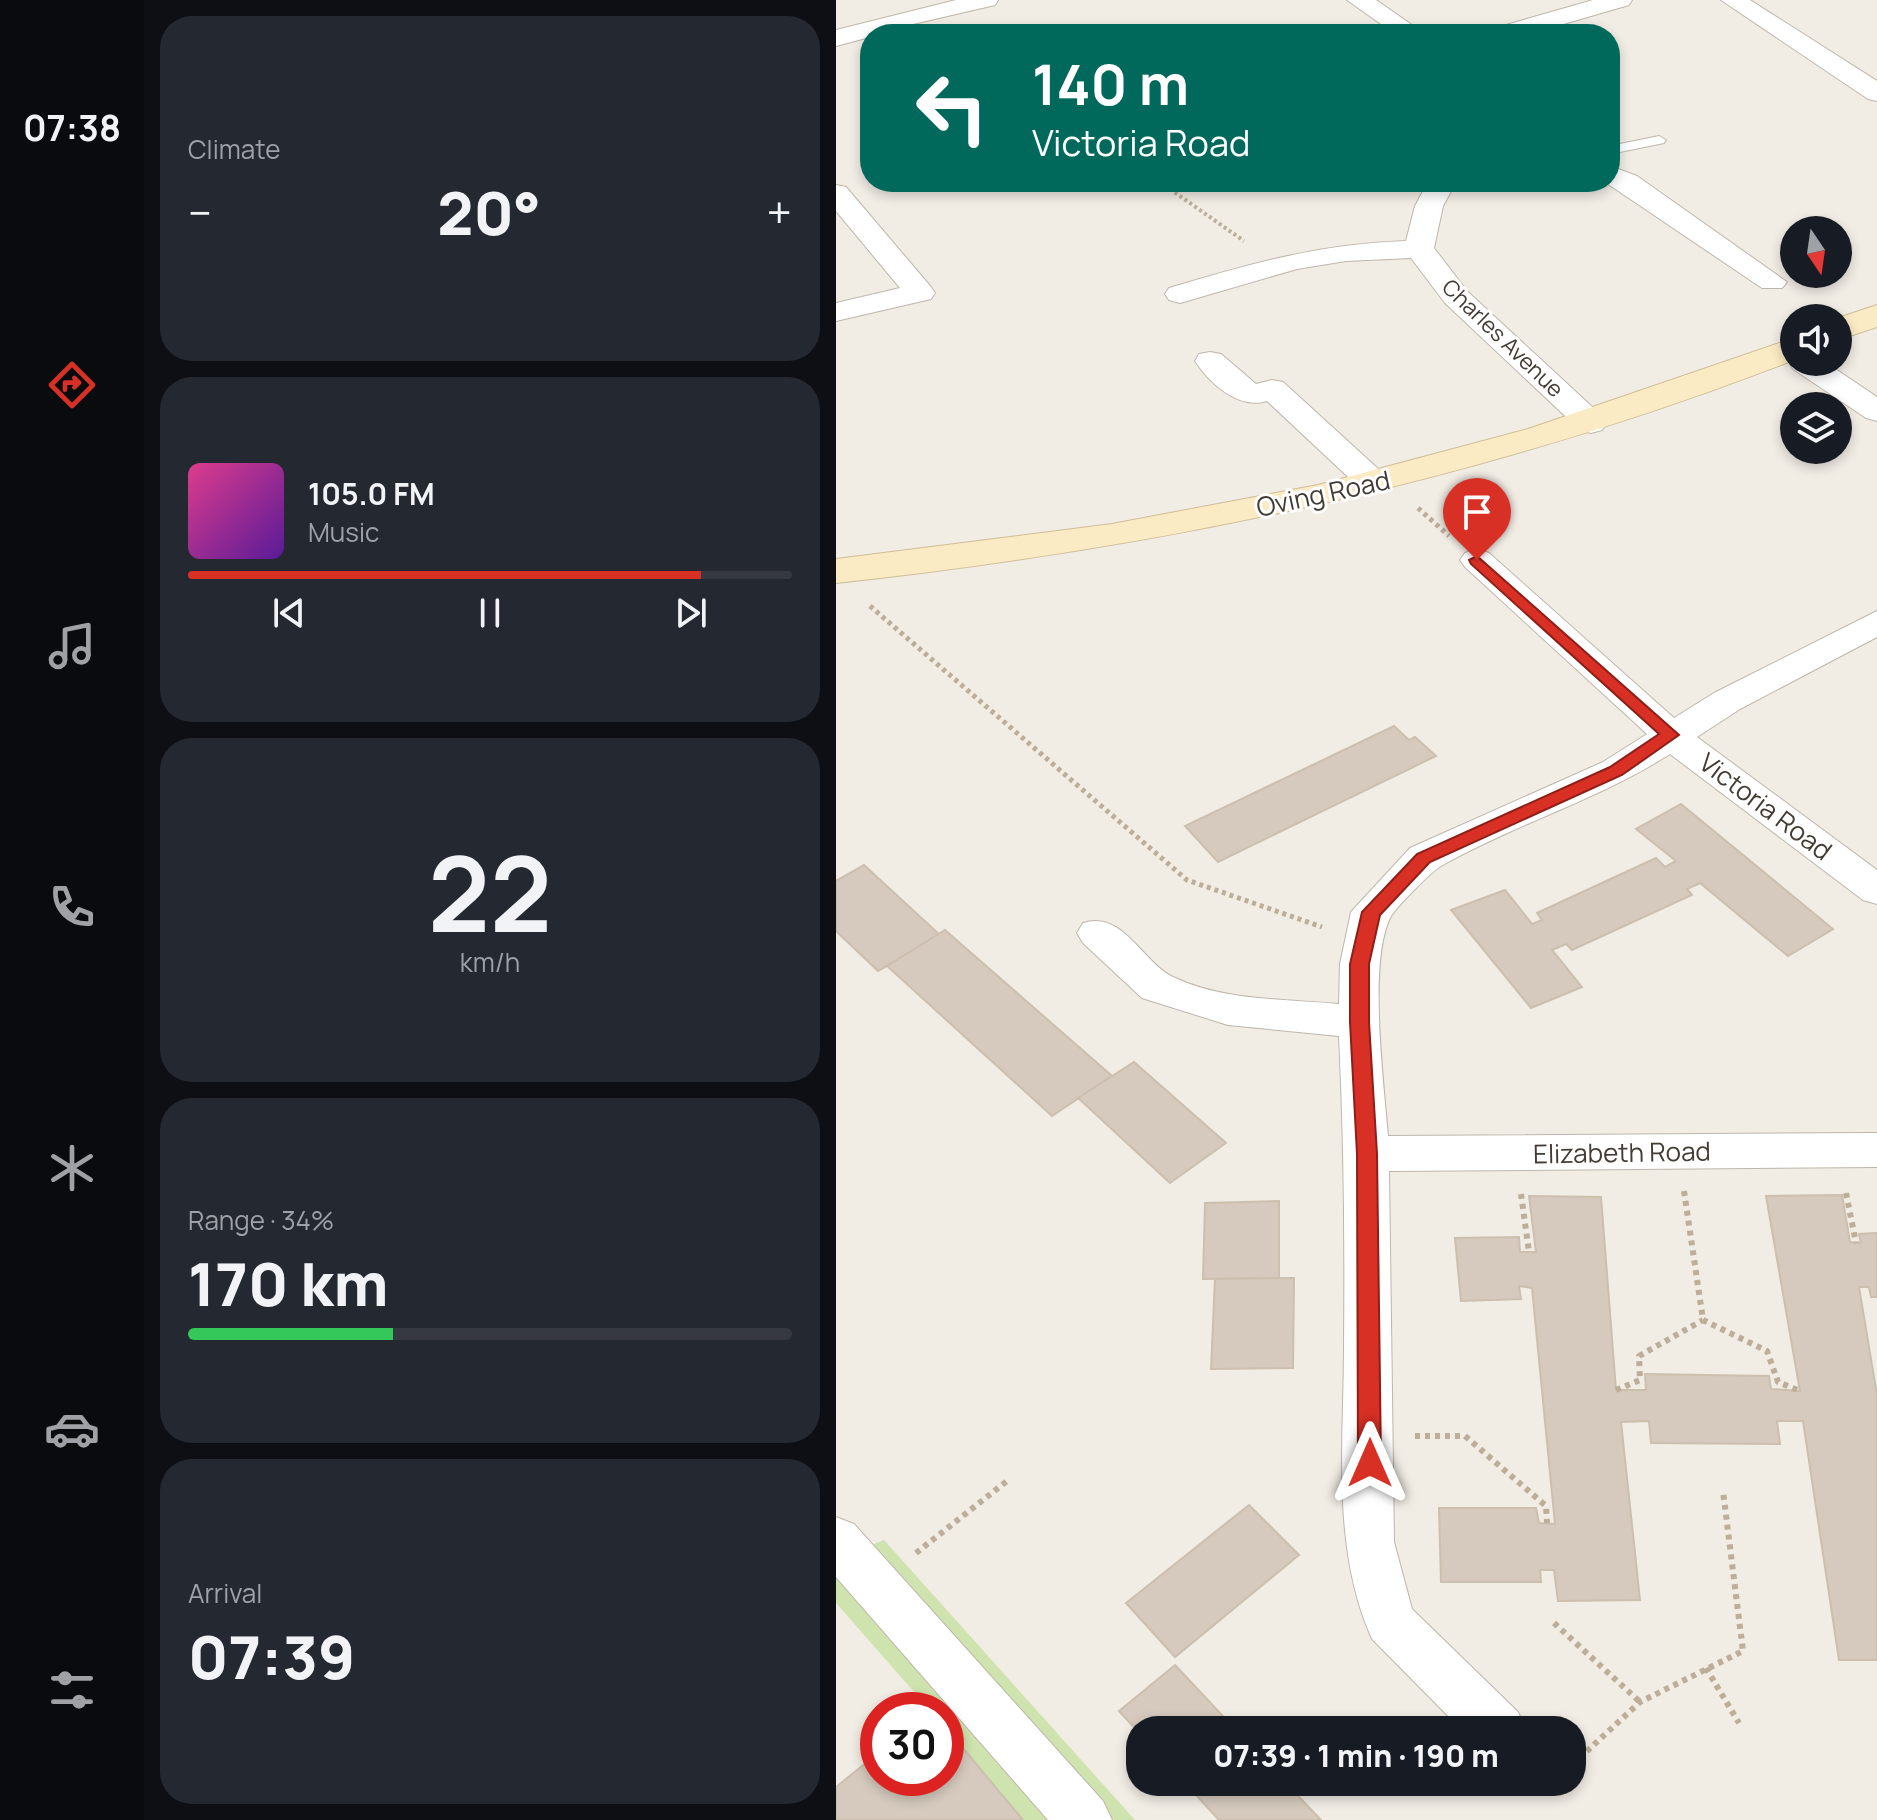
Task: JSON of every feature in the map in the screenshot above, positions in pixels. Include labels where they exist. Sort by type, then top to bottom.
[{"type":"main road","points":[[1852,325],[1877,315]]},
{"type":"main road","name":"Oving Road","points":[[848,584],[1381,482],[1591,423],[1780,359]]},
{"type":"street","points":[[891,24],[986,0]]},
{"type":"street","points":[[1359,0],[1396,24]]},
{"type":"street","points":[[1540,24],[1620,0]]},
{"type":"street","points":[[1733,0],[1877,93]]},
{"type":"street","points":[[836,38],[860,32]]},
{"type":"street","points":[[1620,179],[1772,282]]},
{"type":"street","points":[[1180,294],[1293,261],[1346,252],[1419,249],[1429,206],[1437,192]]},
{"type":"street","points":[[836,193],[920,293],[836,312]]},
{"type":"street","name":"Charles Avenue","points":[[1419,249],[1456,297],[1591,423]]},
{"type":"street","points":[[1210,361],[1251,396],[1272,389],[1381,482]]},
{"type":"street","points":[[1826,376],[1877,411]]},
{"type":"street","name":"Victoria Road","points":[[1477,560],[1670,735],[1877,890]]},
{"type":"street","points":[[1485,1716],[1390,1622],[1369,1542],[1367,1154],[1359,1022],[1360,964],[1371,912],[1424,858],[1616,771],[1727,701],[1877,622]]},
{"type":"street","points":[[1097,933],[1157,987],[1228,1009],[1359,1022]]},
{"type":"street","name":"Elizabeth Road","points":[[1367,1154],[1877,1150]]},
{"type":"street","points":[[836,1540],[1084,1820]]},
{"type":"lane","points":[[1620,148],[1659,140]]},
{"type":"path","points":[[1174,192],[1242,240],[1293,261]]},
{"type":"path","points":[[1381,482],[1477,560]]},
{"type":"path","points":[[848,584],[1187,880],[1365,942]]},
{"type":"path","points":[[1678,1151],[1703,1320]]},
{"type":"path","points":[[1516,1153],[1529,1252]]},
{"type":"path","points":[[1616,1390],[1640,1380],[1639,1356],[1703,1320]]},
{"type":"path","points":[[1703,1320],[1767,1351],[1778,1382],[1800,1391]]},
{"type":"path","points":[[1370,1437],[1465,1436],[1546,1506],[1547,1523]]},
{"type":"path","points":[[876,1585],[1007,1481]]},
{"type":"path","points":[[1586,1752],[1640,1702],[1743,1651],[1723,1491]]},
{"type":"path","points":[[1554,1623],[1640,1702]]},
{"type":"path","points":[[1706,1668],[1739,1723]]},
{"type":"green space","points":[[884,1540],[1135,1820],[1023,1820],[964,1750],[964,1692],[914,1692],[836,1603],[836,1548],[843,1557]]},
{"type":"building","points":[[1394,726],[1409,740],[1415,737],[1436,756],[1218,862],[1185,826]]},
{"type":"building","points":[[1681,804],[1833,929],[1788,956],[1700,883],[1687,889],[1692,895],[1572,950],[1566,944],[1552,950],[1582,987],[1531,1008],[1451,910],[1505,890],[1532,924],[1542,920],[1537,913],[1656,858],[1665,867],[1676,861],[1636,829]]},
{"type":"building","points":[[864,865],[940,935],[878,971],[836,931],[836,881]]},
{"type":"building","points":[[945,930],[1112,1076],[1052,1116],[887,966]]},
{"type":"building","points":[[1134,1062],[1226,1143],[1170,1183],[1078,1098]]},
{"type":"building","points":[[1842,1195],[1850,1242],[1861,1243],[1859,1234],[1877,1233],[1877,1297],[1871,1297],[1869,1287],[1859,1287],[1877,1395],[1877,1660],[1839,1660],[1803,1421],[1777,1421],[1780,1444],[1651,1443],[1649,1421],[1621,1422],[1640,1600],[1558,1601],[1554,1570],[1540,1570],[1541,1582],[1441,1582],[1439,1508],[1536,1508],[1539,1523],[1555,1524],[1532,1288],[1519,1286],[1521,1299],[1461,1301],[1455,1238],[1519,1237],[1520,1252],[1536,1252],[1529,1196],[1601,1197],[1616,1390],[1646,1390],[1645,1374],[1769,1376],[1771,1389],[1800,1391],[1766,1196]]},
{"type":"building","points":[[1279,1201],[1279,1278],[1203,1279],[1205,1203]]},
{"type":"building","points":[[1294,1278],[1293,1368],[1211,1369],[1215,1279]]},
{"type":"building","points":[[1249,1505],[1299,1555],[1175,1657],[1126,1603]]},
{"type":"building","points":[[1175,1665],[1223,1716],[1126,1716],[1126,1719],[1119,1711]]},
{"type":"building","points":[[964,1750],[1023,1820],[836,1820],[836,1787],[860,1768],[860,1796],[964,1796]]},
{"type":"building","points":[[1197,1796],[1298,1796],[1321,1820],[1219,1820]]},
{"type":"route","points":[[1370,1463],[1367,1154],[1359,1022],[1360,964],[1371,912],[1424,858],[1616,771],[1670,735],[1477,560]]}]
